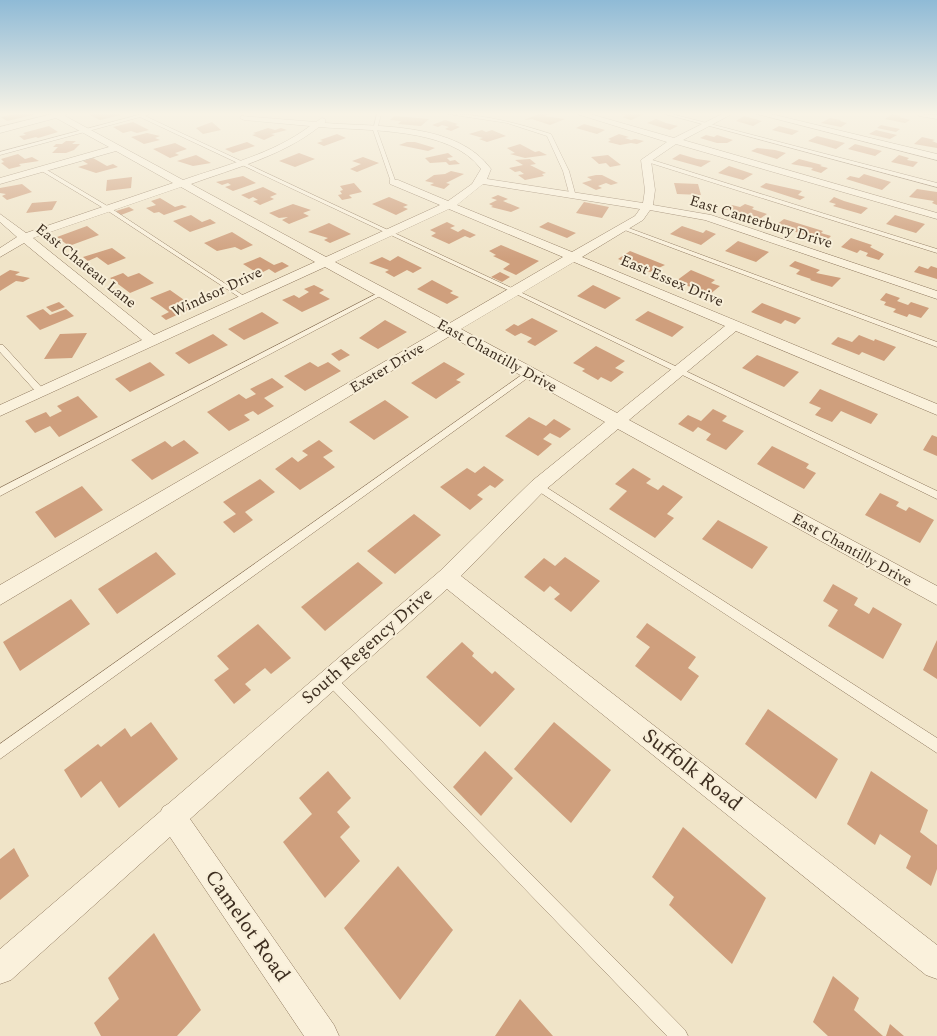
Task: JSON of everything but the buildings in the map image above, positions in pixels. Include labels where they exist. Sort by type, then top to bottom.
[{"type":"street","points":[[0,182],[65,162]]},
{"type":"street","name":"East Chantilly Drive","points":[[143,162],[937,596]]},
{"type":"street","points":[[0,253],[25,237],[241,162]]},
{"type":"street","points":[[480,162],[486,169],[482,181]]},
{"type":"street","points":[[646,162],[652,192],[648,206]]},
{"type":"street","points":[[748,162],[937,216]]},
{"type":"street","name":"East Canterbury Drive","points":[[482,181],[572,193],[706,217],[937,295]]},
{"type":"street","name":"Windsor Drive","points":[[0,411],[151,340],[449,205],[469,193],[482,181]]},
{"type":"street","name":"East Essex Drive","points":[[394,182],[937,410]]},
{"type":"street","name":"Exeter Drive","points":[[0,596],[576,257],[639,218],[648,206]]},
{"type":"street","name":"East Chateau Lane","points":[[0,217],[151,340]]},
{"type":"street","name":"South Regency Drive","points":[[0,969],[172,816],[447,577],[538,486],[735,325]]},
{"type":"street","name":"Suffolk Road","points":[[447,577],[937,964]]},
{"type":"street","name":"Camelot Road","points":[[172,816],[323,1036]]},
{"type":"lane","points":[[243,162],[937,495]]},
{"type":"lane","points":[[387,162],[394,182]]},
{"type":"lane","points":[[562,162],[572,193]]},
{"type":"lane","points":[[654,162],[937,251]]},
{"type":"lane","points":[[851,162],[937,185]]},
{"type":"lane","points":[[42,169],[108,208],[244,298]]},
{"type":"lane","points":[[624,228],[937,345]]},
{"type":"lane","points":[[0,492],[382,293]]},
{"type":"lane","points":[[0,347],[41,392]]},
{"type":"lane","points":[[0,752],[529,374]]},
{"type":"lane","points":[[538,486],[937,746]]},
{"type":"lane","points":[[330,680],[679,1036]]}]
